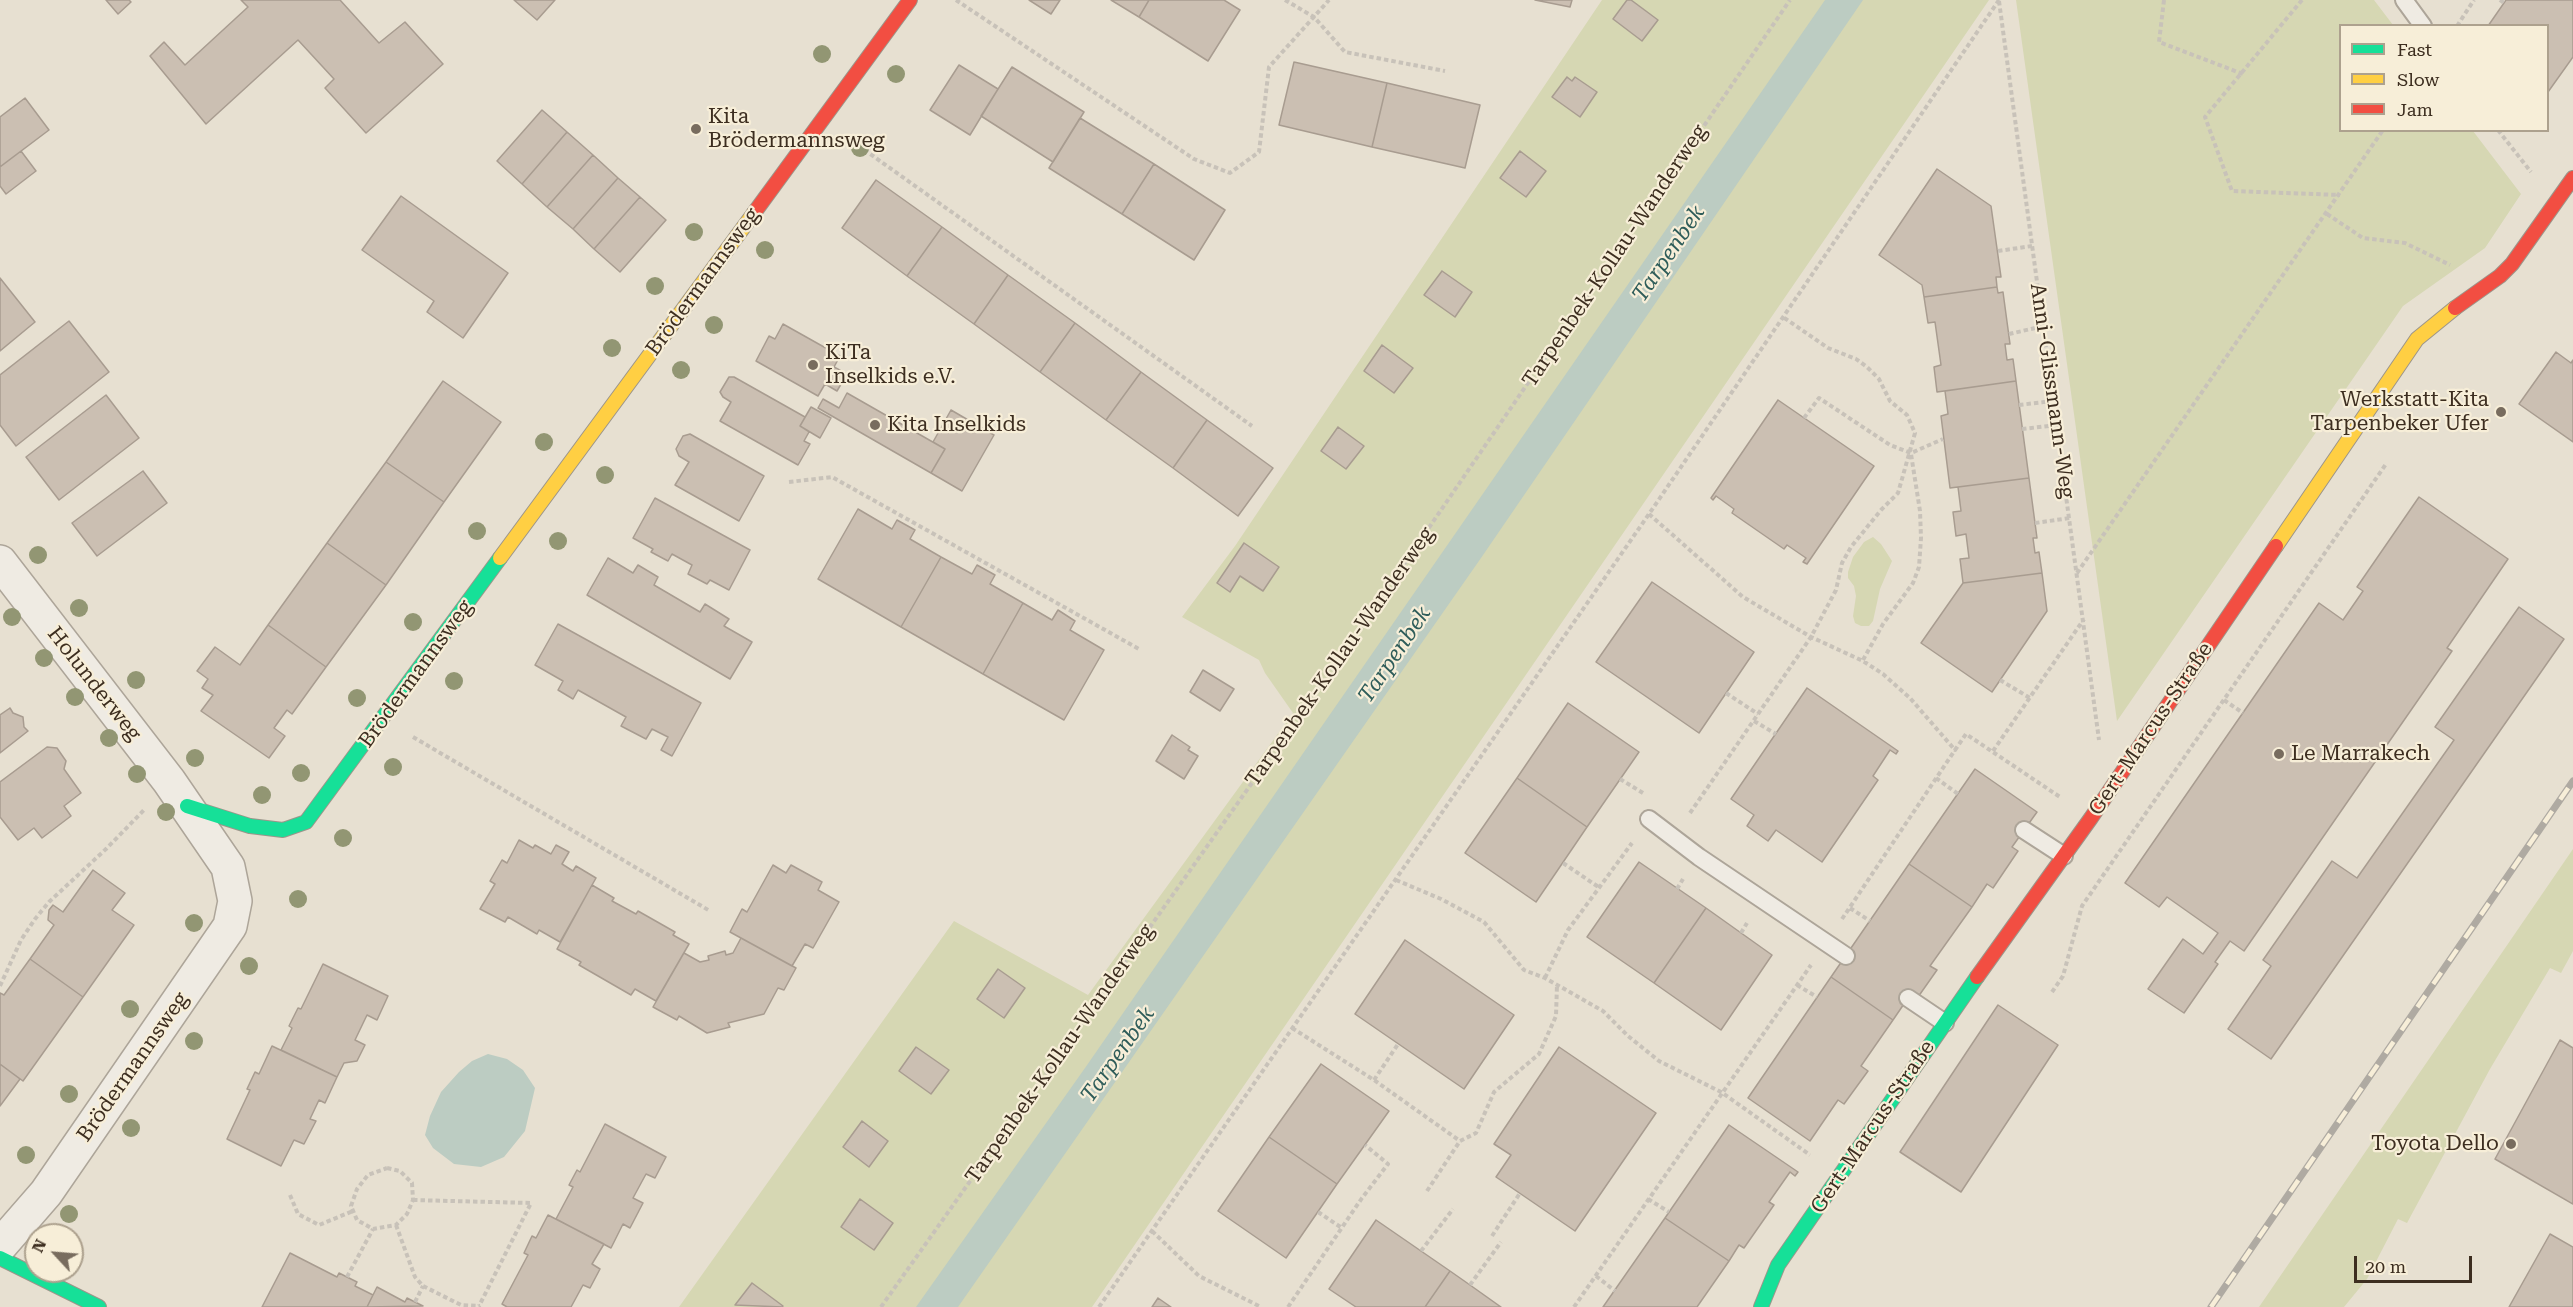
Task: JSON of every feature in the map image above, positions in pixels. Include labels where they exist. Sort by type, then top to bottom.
[{"type":"street","name":"Brödermannsweg","points":[[178,794],[250,826],[283,830],[306,822],[910,0]]},
{"type":"street","name":"Gert-Marcus-Straße","points":[[1761,1307],[1778,1265],[1945,1023],[2091,818],[2417,339],[2472,294],[2500,276],[2512,264],[2573,178]]},
{"type":"street","name":"Holunderweg","points":[[0,562],[178,794]]},
{"type":"street","name":"Brödermannsweg","points":[[0,1246],[46,1193],[230,926],[235,901],[228,867],[178,794]]},
{"type":"street","points":[[0,1258],[99,1307]]},
{"type":"lane","points":[[2404,0],[2422,24]]},
{"type":"lane","points":[[1649,819],[1846,956]]},
{"type":"lane","points":[[2024,830],[2064,856]]},
{"type":"lane","points":[[1908,998],[1945,1023]]},
{"type":"path","points":[[956,0],[1194,159],[1230,173],[1259,152],[1269,67],[1329,0]]},
{"type":"path","points":[[1285,0],[1314,17],[1346,52],[1445,71]]},
{"type":"path","name":"Tarpenbek-Kollau-Wanderweg","points":[[880,1307],[1322,684],[1790,0]]},
{"type":"path","points":[[1099,1307],[1649,514],[1999,0]]},
{"type":"path","name":"Anni-Glissmann-Weg","points":[[1999,0],[2099,743],[2119,777]]},
{"type":"path","points":[[2164,0],[2159,42],[2243,74]]},
{"type":"path","points":[[2302,0],[2243,74],[2205,117],[2232,191],[2340,195]]},
{"type":"path","points":[[2458,24],[2474,0]]},
{"type":"path","points":[[821,119],[1252,426]]},
{"type":"path","points":[[2077,573],[2382,132]]},
{"type":"path","points":[[2500,132],[2533,175],[2559,198]]},
{"type":"path","points":[[2327,214],[2363,238],[2405,243],[2452,266],[2472,294]]},
{"type":"path","points":[[1998,251],[2032,246]]},
{"type":"path","points":[[1673,837],[1811,637],[1836,590],[1842,563],[1881,510],[1898,493],[1911,453],[1915,433],[1907,415],[1890,400],[1879,379],[1856,359],[1828,348],[1783,317]]},
{"type":"path","points":[[2009,334],[2044,326]]},
{"type":"path","points":[[1804,418],[1819,398],[1890,445],[1911,453],[1943,440]]},
{"type":"path","points":[[2019,405],[2054,401]]},
{"type":"path","points":[[2022,429],[2058,425]]},
{"type":"path","points":[[1863,661],[1883,624],[1913,583],[1919,567],[1920,511],[1911,453]]},
{"type":"path","points":[[2052,992],[2063,976],[2082,906],[2386,464]]},
{"type":"path","points":[[789,482],[832,477],[1139,649]]},
{"type":"path","points":[[1649,514],[1743,597],[1811,637],[1863,661],[1910,698],[1955,750]]},
{"type":"path","points":[[2035,523],[2070,518]]},
{"type":"path","points":[[1992,752],[2084,620]]},
{"type":"path","points":[[2000,680],[2030,699]]},
{"type":"path","points":[[1726,693],[1758,714]]},
{"type":"path","points":[[2224,700],[2243,712]]},
{"type":"path","points":[[383,720],[710,911]]},
{"type":"path","points":[[1754,721],[1776,734]]},
{"type":"path","points":[[1574,1307],[1850,908],[1966,734],[2091,818]]},
{"type":"path","points":[[1936,778],[1958,794]]},
{"type":"path","points":[[0,986],[21,940],[49,902],[106,849],[178,794]]},
{"type":"path","points":[[1545,978],[1568,930],[1649,819]]},
{"type":"path","points":[[1563,863],[1600,888]]},
{"type":"path","points":[[1395,880],[1441,899],[1484,922],[1524,970],[1545,978],[1603,1011],[1628,1036],[1659,1061],[1721,1092],[1840,1176]]},
{"type":"path","points":[[1850,908],[1870,921]]},
{"type":"path","points":[[1427,1191],[1460,1141],[1476,1133],[1494,1092],[1539,1054],[1556,1016],[1557,985]]},
{"type":"path","points":[[1797,985],[1817,997]]},
{"type":"path","points":[[1292,1028],[1374,1080],[1460,1141]]},
{"type":"path","points":[[1374,1080],[1398,1044]]},
{"type":"path","points":[[1288,1307],[1388,1164],[1365,1145]]},
{"type":"path","points":[[387,1168],[400,1171],[412,1183],[414,1200],[407,1214],[396,1225],[373,1229],[357,1220],[351,1206],[357,1190],[368,1175],[387,1168]]},
{"type":"path","points":[[1492,1236],[1520,1193]]},
{"type":"path","points":[[290,1195],[298,1214],[319,1225],[353,1211]]},
{"type":"path","points":[[1648,1199],[1668,1212]]},
{"type":"path","points":[[396,1225],[415,1277],[423,1286],[461,1305],[480,1306],[531,1203],[414,1200]]},
{"type":"path","points":[[1421,1251],[1453,1209]]},
{"type":"path","points":[[1318,1212],[1342,1228]]},
{"type":"path","points":[[347,1277],[373,1229]]},
{"type":"path","points":[[1152,1232],[1199,1276],[1261,1307]]},
{"type":"path","points":[[1470,1285],[1501,1242]]},
{"type":"path","points":[[1596,1276],[1615,1290]]},
{"type":"path","points":[[416,1302],[423,1286]]},
{"type":"green space","points":[[1602,0],[1989,0],[1092,1307],[679,1307],[954,921],[1088,995],[1293,713],[1265,673],[1259,660],[1182,617],[1235,546]]},
{"type":"green space","points":[[2016,0],[2374,0],[2392,24],[2339,24],[2339,132],[2474,132],[2521,194],[2485,248],[2403,306],[2117,721]]},
{"type":"green space","points":[[1873,537],[1881,544],[1892,561],[1880,589],[1873,621],[1869,626],[1861,626],[1855,623],[1853,616],[1856,596],[1854,586],[1848,578],[1848,572],[1853,557],[1864,542]]},
{"type":"green space","points":[[2573,849],[2573,951],[2561,973],[2550,968],[2490,1069],[2407,1223],[2398,1219],[2367,1279],[2344,1307],[2259,1307]]},
{"type":"water","name":"Tarpenbek","points":[[1825,0],[1863,0],[1481,558],[958,1307],[916,1307],[1085,1068]]},
{"type":"water","points":[[488,1054],[507,1059],[523,1070],[535,1088],[525,1131],[504,1157],[481,1167],[454,1164],[433,1148],[425,1135],[430,1116],[441,1092],[459,1072],[472,1061]]},
{"type":"building","points":[[106,0],[129,0],[131,2],[118,14]]},
{"type":"building","points":[[241,0],[340,0],[379,43],[405,22],[443,64],[366,133],[325,88],[334,79],[298,40],[206,124],[150,56],[164,42],[185,65],[248,7]]},
{"type":"building","points":[[514,0],[555,0],[537,20]]},
{"type":"building","points":[[1029,0],[1060,0],[1051,14]]},
{"type":"building","points":[[1111,0],[1149,0],[1139,17]]},
{"type":"building","points":[[1149,0],[1224,0],[1240,10],[1208,61],[1139,17]]},
{"type":"building","points":[[1535,0],[1572,0],[1570,7]]},
{"type":"building","points":[[1627,0],[1631,0],[1658,20],[1642,41],[1613,19]]},
{"type":"building","points":[[2506,0],[2573,0],[2573,57],[2549,91],[2549,24],[2489,24]]},
{"type":"building","points":[[1294,62],[1387,83],[1372,147],[1279,125]]},
{"type":"building","points":[[959,65],[998,89],[970,135],[930,110]]},
{"type":"building","points":[[1012,67],[1084,112],[1053,162],[981,116]]},
{"type":"building","points":[[1567,77],[1572,81],[1575,77],[1597,92],[1580,117],[1552,97]]},
{"type":"building","points":[[1387,83],[1480,105],[1465,168],[1372,147]]},
{"type":"building","points":[[25,98],[49,130],[0,167],[0,117]]},
{"type":"building","points":[[542,110],[567,132],[522,184],[497,161]]},
{"type":"building","points":[[1080,118],[1154,164],[1122,214],[1049,168]]},
{"type":"building","points":[[567,132],[593,155],[547,207],[522,184]]},
{"type":"building","points":[[21,151],[36,171],[6,194],[0,186],[0,167]]},
{"type":"building","points":[[1520,151],[1546,171],[1526,197],[1500,178]]},
{"type":"building","points":[[593,155],[618,178],[573,229],[547,207]]},
{"type":"building","points":[[1154,164],[1225,210],[1194,260],[1122,214]]},
{"type":"building","points":[[1937,169],[1991,206],[2001,277],[1996,277],[1997,287],[1924,297],[1922,285],[1879,255]]},
{"type":"building","points":[[618,178],[640,197],[594,249],[573,229]]},
{"type":"building","points":[[876,180],[942,227],[907,276],[842,228]]},
{"type":"building","points":[[401,196],[508,273],[463,338],[427,312],[434,301],[362,250]]},
{"type":"building","points":[[640,197],[666,220],[620,272],[594,249]]},
{"type":"building","points":[[942,227],[1008,275],[974,324],[907,276]]},
{"type":"building","points":[[1442,271],[1472,292],[1455,317],[1424,295]]},
{"type":"building","points":[[1008,275],[1075,323],[1040,372],[974,324]]},
{"type":"building","points":[[0,278],[35,322],[0,351]]},
{"type":"building","points":[[1997,287],[1998,293],[2003,292],[2010,344],[2005,344],[2007,360],[2013,359],[2016,381],[1937,392],[1934,367],[1941,365],[1935,322],[1928,323],[1924,297]]},
{"type":"building","points":[[69,321],[109,372],[16,446],[0,425],[0,375]]},
{"type":"building","points":[[1075,323],[1141,372],[1106,420],[1040,372]]},
{"type":"building","points":[[783,324],[840,356],[834,367],[847,374],[837,391],[825,384],[818,396],[756,361],[769,336],[775,339]]},
{"type":"building","points":[[1382,345],[1413,368],[1394,393],[1364,371]]},
{"type":"building","points":[[2556,352],[2571,363],[2573,360],[2573,442],[2519,404]]},
{"type":"building","points":[[1141,372],[1207,420],[1173,468],[1106,420]]},
{"type":"building","points":[[729,377],[734,377],[805,417],[800,426],[809,432],[804,441],[810,444],[798,465],[720,421],[731,402],[720,392]]},
{"type":"building","points":[[443,381],[501,422],[444,502],[386,462]]},
{"type":"building","points":[[2016,381],[2029,478],[1950,488],[1941,416],[1948,414],[1945,391]]},
{"type":"building","name":"Kita Inselkids","points":[[847,393],[945,449],[931,473],[818,408],[823,399],[839,408]]},
{"type":"building","points":[[106,395],[139,438],[59,500],[26,457]]},
{"type":"building","points":[[1778,400],[1874,466],[1807,564],[1803,562],[1806,558],[1787,545],[1784,549],[1732,513],[1734,509],[1716,496],[1713,500],[1711,498]]},
{"type":"building","points":[[811,407],[831,418],[820,438],[800,426]]},
{"type":"building","points":[[951,410],[994,435],[962,491],[931,473],[945,449],[933,442]]},
{"type":"building","points":[[1207,420],[1273,468],[1238,516],[1173,468]]},
{"type":"building","points":[[1338,427],[1364,446],[1346,469],[1321,451]]},
{"type":"building","points":[[690,434],[764,476],[739,521],[675,485],[689,462],[679,456],[676,449],[683,436]]},
{"type":"building","points":[[386,462],[444,502],[386,585],[327,543]]},
{"type":"building","points":[[143,471],[167,503],[97,556],[72,523]]},
{"type":"building","points":[[2029,478],[2037,538],[2033,538],[2035,553],[2039,552],[2042,573],[1963,583],[1960,559],[1969,558],[1966,534],[1956,536],[1953,512],[1961,511],[1958,487]]},
{"type":"building","points":[[2419,497],[2508,559],[2447,648],[2452,651],[2244,951],[2230,941],[2215,962],[2218,964],[2184,1013],[2148,989],[2183,939],[2203,954],[2218,933],[2167,897],[2159,907],[2125,883],[2319,603],[2343,620],[2363,591],[2357,587]]},
{"type":"building","points":[[655,498],[750,550],[729,590],[710,580],[707,584],[688,574],[692,565],[672,554],[668,561],[651,552],[653,549],[633,538]]},
{"type":"building","points":[[858,509],[892,529],[897,520],[915,530],[910,539],[941,557],[901,627],[818,579]]},
{"type":"building","points":[[327,543],[386,585],[326,667],[268,625]]},
{"type":"building","points":[[1244,543],[1279,567],[1263,591],[1240,576],[1230,592],[1217,583]]},
{"type":"building","points":[[941,557],[972,574],[977,565],[995,575],[990,584],[1023,603],[983,674],[901,627]]},
{"type":"building","points":[[608,558],[633,573],[638,565],[658,577],[654,585],[700,612],[705,604],[729,619],[724,626],[752,642],[730,679],[587,595]]},
{"type":"building","points":[[2042,573],[2047,611],[1992,692],[1921,643],[1963,583]]},
{"type":"building","points":[[1652,582],[1754,652],[1699,733],[1596,662]]},
{"type":"building","points":[[1023,603],[1052,620],[1058,610],[1075,621],[1070,630],[1104,650],[1064,720],[983,674]]},
{"type":"building","points":[[2519,607],[2564,639],[2271,1059],[2228,1029],[2271,966],[2263,960],[2332,861],[2357,878],[2454,740],[2435,727]]},
{"type":"building","points":[[558,624],[701,703],[672,756],[661,750],[668,737],[652,729],[646,739],[621,726],[626,717],[578,690],[573,699],[558,690],[563,681],[535,665]]},
{"type":"building","points":[[268,625],[326,667],[292,714],[287,710],[274,728],[285,736],[269,758],[201,711],[213,695],[202,688],[208,679],[197,671],[215,647],[240,665]]},
{"type":"building","points":[[1203,670],[1234,689],[1220,711],[1190,692]]},
{"type":"building","points":[[1807,688],[1898,751],[1896,754],[1890,750],[1873,776],[1878,780],[1822,862],[1776,830],[1768,841],[1747,826],[1754,815],[1731,799]]},
{"type":"building","points":[[1568,703],[1639,752],[1587,827],[1517,778]]},
{"type":"building","points":[[10,708],[13,713],[23,717],[24,727],[28,731],[0,753],[0,715]]},
{"type":"building","points":[[1172,735],[1190,747],[1188,750],[1198,756],[1184,779],[1156,761]]},
{"type":"building","points":[[47,747],[57,748],[66,761],[64,769],[81,793],[64,806],[71,816],[42,838],[34,828],[18,840],[0,817],[0,782]]},
{"type":"building","points":[[1975,769],[2037,812],[2012,847],[2018,851],[1993,888],[1987,884],[1972,907],[1909,864]]},
{"type":"building","points":[[1517,778],[1587,827],[1536,902],[1465,853]]},
{"type":"building","points":[[519,840],[533,848],[535,845],[551,854],[556,845],[569,852],[562,864],[573,871],[576,866],[596,878],[560,942],[539,930],[537,934],[508,917],[505,922],[480,909],[495,884],[490,881],[502,860],[507,863]]},
{"type":"building","points":[[1639,862],[1706,908],[1654,983],[1587,937]]},
{"type":"building","points":[[1909,864],[1972,907],[1930,966],[1937,970],[1918,997],[1908,998],[1893,1020],[1831,977]]},
{"type":"building","points":[[773,865],[786,873],[791,865],[822,882],[818,890],[839,902],[813,948],[805,944],[792,966],[730,932],[742,909],[747,912]]},
{"type":"building","points":[[93,870],[125,893],[112,910],[134,925],[83,997],[30,959],[54,925],[48,920],[49,910],[53,905],[63,912]]},
{"type":"building","points":[[592,885],[614,898],[612,901],[636,914],[638,911],[675,932],[673,935],[689,944],[656,1001],[635,989],[631,995],[579,965],[581,962],[557,949]]},
{"type":"building","points":[[1706,908],[1772,955],[1721,1030],[1654,983]]},
{"type":"building","points":[[741,938],[796,968],[784,990],[778,988],[764,1014],[728,1023],[730,1027],[707,1033],[679,1016],[677,1020],[653,1007],[684,953],[700,962],[709,960],[708,956],[725,951],[726,955],[733,953]]},
{"type":"building","points":[[1405,940],[1514,1015],[1464,1089],[1355,1014]]},
{"type":"building","points":[[30,959],[83,997],[23,1081],[0,1064],[0,993],[4,995]]},
{"type":"building","points":[[323,964],[388,996],[377,1020],[367,1015],[355,1040],[365,1045],[357,1061],[344,1063],[337,1077],[281,1050],[292,1028],[289,1026],[298,1008],[301,1009]]},
{"type":"building","points":[[998,969],[1025,988],[1004,1018],[977,999]]},
{"type":"building","points":[[1831,977],[1893,1020],[1861,1066],[1868,1071],[1844,1104],[1838,1100],[1810,1141],[1748,1098]]},
{"type":"building","points":[[1998,1005],[2058,1045],[1961,1192],[1900,1152]]},
{"type":"building","points":[[2560,1040],[2573,1048],[2573,1204],[2495,1159]]},
{"type":"building","points":[[272,1046],[337,1077],[325,1103],[319,1100],[310,1119],[316,1121],[304,1144],[294,1140],[281,1166],[227,1139],[250,1090],[247,1089],[255,1072],[259,1074]]},
{"type":"building","points":[[916,1047],[949,1070],[931,1094],[899,1071]]},
{"type":"building","points":[[1559,1047],[1656,1113],[1575,1231],[1496,1177],[1511,1155],[1494,1144]]},
{"type":"building","points":[[0,1064],[20,1079],[0,1106]]},
{"type":"building","points":[[1321,1064],[1389,1111],[1337,1184],[1269,1137]]},
{"type":"building","points":[[862,1121],[888,1141],[869,1167],[843,1147]]},
{"type":"building","points":[[605,1124],[666,1157],[655,1178],[646,1174],[633,1198],[643,1203],[630,1228],[623,1224],[611,1248],[556,1219],[573,1187],[569,1185],[577,1170],[580,1172]]},
{"type":"building","points":[[1729,1125],[1798,1172],[1795,1176],[1790,1172],[1769,1202],[1774,1205],[1744,1248],[1739,1245],[1729,1261],[1665,1218]]},
{"type":"building","points":[[1269,1137],[1337,1184],[1286,1258],[1218,1211]]},
{"type":"building","points":[[860,1199],[893,1223],[874,1250],[841,1227]]},
{"type":"building","points":[[548,1215],[604,1244],[592,1264],[600,1269],[590,1288],[583,1285],[571,1307],[507,1307],[502,1304],[528,1255],[524,1253],[532,1236],[536,1238]]},
{"type":"building","points":[[1665,1218],[1729,1261],[1697,1307],[1603,1307]]},
{"type":"building","points":[[1376,1220],[1450,1271],[1425,1307],[1356,1307],[1329,1289]]},
{"type":"building","points":[[2550,1234],[2573,1247],[2573,1307],[2509,1307]]},
{"type":"building","points":[[290,1253],[337,1277],[339,1273],[357,1282],[355,1286],[373,1295],[367,1307],[262,1307]]},
{"type":"building","points":[[1450,1271],[1470,1285],[1501,1307],[1425,1307]]},
{"type":"building","points":[[752,1283],[783,1306],[735,1305]]},
{"type":"building","points":[[377,1287],[405,1302],[407,1298],[423,1306],[367,1307]]},
{"type":"building","points":[[1158,1298],[1171,1307],[1152,1307]]},
{"type":"railway","points":[[2211,1307],[2573,781]]},
{"type":"traffic: fast","points":[[187,806],[250,826],[283,830],[306,822],[500,558]]},
{"type":"traffic: fast","points":[[1761,1307],[1778,1265],[1977,977]]},
{"type":"traffic: fast","points":[[0,1258],[99,1307]]},
{"type":"traffic: slow","points":[[500,558],[754,213]]},
{"type":"traffic: slow","points":[[2276,546],[2417,339],[2455,308]]},
{"type":"traffic: jam","points":[[754,213],[910,0]]},
{"type":"traffic: jam","points":[[2455,308],[2500,276],[2512,264],[2573,178]]},
{"type":"traffic: jam","points":[[1977,977],[2091,818],[2276,546]]},
{"type":"place","name":"Kita Brödermannsweg","points":[[696,129]]},
{"type":"place","name":"KiTa Inselkids e.V.","points":[[813,365]]},
{"type":"place","name":"Werkstatt-Kita Tarpenbeker Ufer","points":[[2501,412]]},
{"type":"place","name":"Kita Inselkids","points":[[875,425]]},
{"type":"place","name":"Le Marrakech","points":[[2279,754]]},
{"type":"place","name":"Toyota Dello","points":[[2511,1144]]}]
